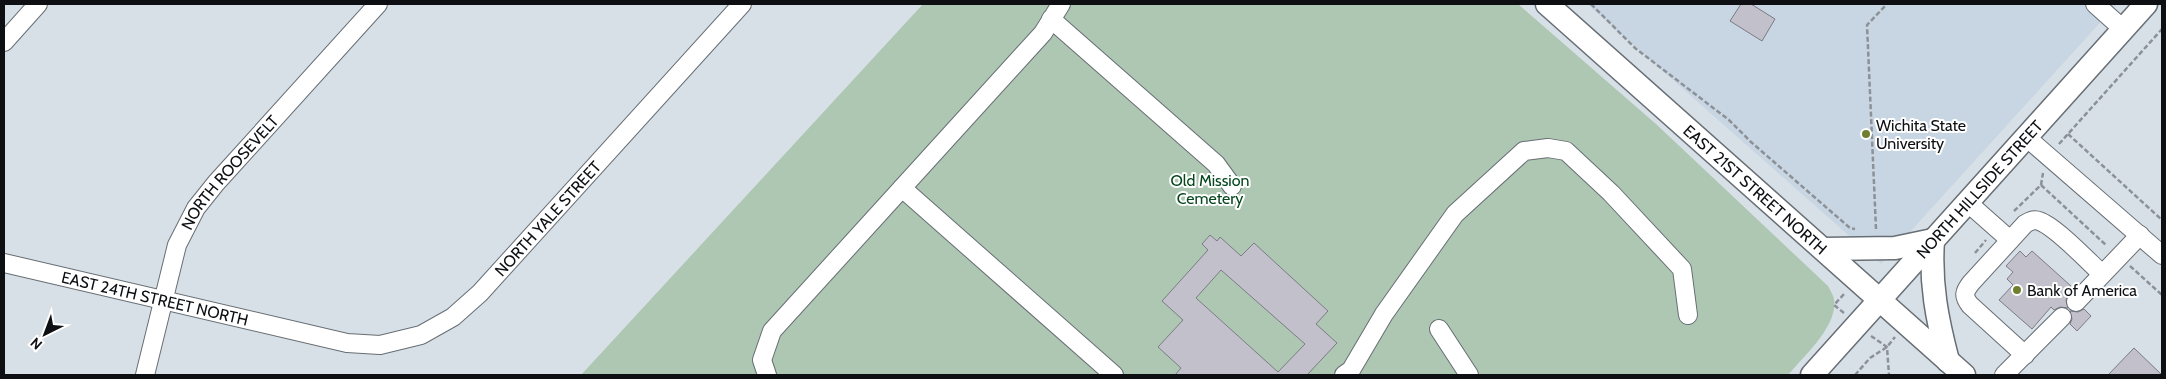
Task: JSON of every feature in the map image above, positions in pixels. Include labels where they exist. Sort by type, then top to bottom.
[{"type":"main road","name":"EAST 21ST STREET NORTH","points":[[1547,4],[1825,249],[1956,368]]},
{"type":"main road","name":"NORTH HILLSIDE STREET","points":[[1812,375],[2146,4]]},
{"type":"main road","points":[[1825,249],[1895,248],[1933,240],[1931,270],[1934,299],[1956,368]]},
{"type":"street","points":[[4,42],[38,4]]},
{"type":"street","name":"NORTH ROOSEVELT","points":[[145,375],[177,245],[196,208],[216,183],[378,4]]},
{"type":"street","name":"NORTH YALE STREET","points":[[307,334],[347,343],[380,345],[421,335],[453,317],[480,293],[742,4]]},
{"type":"street","points":[[2095,4],[2123,29]]},
{"type":"street","points":[[767,375],[762,360],[772,331],[1043,33],[1053,10],[1216,164],[1232,186]]},
{"type":"street","points":[[2026,137],[2162,255]]},
{"type":"street","points":[[1349,374],[1384,314],[1455,214],[1524,151],[1548,148],[1566,151],[1611,193],[1682,269],[1688,315]]},
{"type":"street","points":[[902,188],[1114,375]]},
{"type":"street","points":[[1967,202],[2010,240]]},
{"type":"street","points":[[2025,355],[1970,305],[1965,298],[1965,291],[2025,224],[2032,220],[2040,221],[2050,227],[2102,274]]},
{"type":"street","points":[[2076,302],[2140,235]]},
{"type":"street","name":"EAST 24TH STREET NORTH","points":[[4,263],[307,334]]},
{"type":"street","points":[[2004,375],[2062,317]]},
{"type":"street","points":[[1439,329],[1469,375]]},
{"type":"path","points":[[1591,4],[1635,48],[1729,120],[1750,142],[1850,228],[1859,229]]},
{"type":"path","points":[[1867,230],[1876,231],[1867,25],[1887,4]]},
{"type":"path","points":[[2068,134],[2162,220]]},
{"type":"path","points":[[2041,185],[2162,295]]},
{"type":"path","points":[[1855,375],[1870,358],[1887,347],[1889,375]]},
{"type":"shaded area","name":"Wichita State University","points":[[1587,4],[2117,4],[1881,264]]},
{"type":"green space","name":"Old Mission Cemetery","points":[[923,4],[1518,4],[1656,124],[1828,286],[1834,300],[1831,320],[1818,341],[1788,375],[581,375]]},
{"type":"building","points":[[1741,4],[1751,4],[1775,19],[1762,41],[1730,21]]},
{"type":"building","points":[[1210,235],[1217,241],[1220,237],[1241,256],[1254,243],[1328,311],[1316,324],[1337,343],[1307,375],[1175,375],[1181,368],[1158,347],[1183,320],[1162,301],[1208,250],[1202,244]],"holes":[[[1221,270],[1305,344],[1278,372],[1196,298]]]},
{"type":"building","points":[[2020,251],[2026,257],[2032,251],[2071,286],[2065,292],[2068,295],[2066,300],[2068,308],[2060,307],[2054,310],[2051,307],[2032,329],[1999,300],[2013,285],[2007,279],[2013,272],[2006,266]]},
{"type":"building","points":[[2084,309],[2091,316],[2077,331],[2070,324],[2072,319],[2070,311],[2078,312]]},
{"type":"building","points":[[2134,348],[2162,375],[2108,375]]},
{"type":"place","name":"Wichita State University","points":[[1866,134]]},
{"type":"place","name":"Bank of America","points":[[2017,290]]}]
